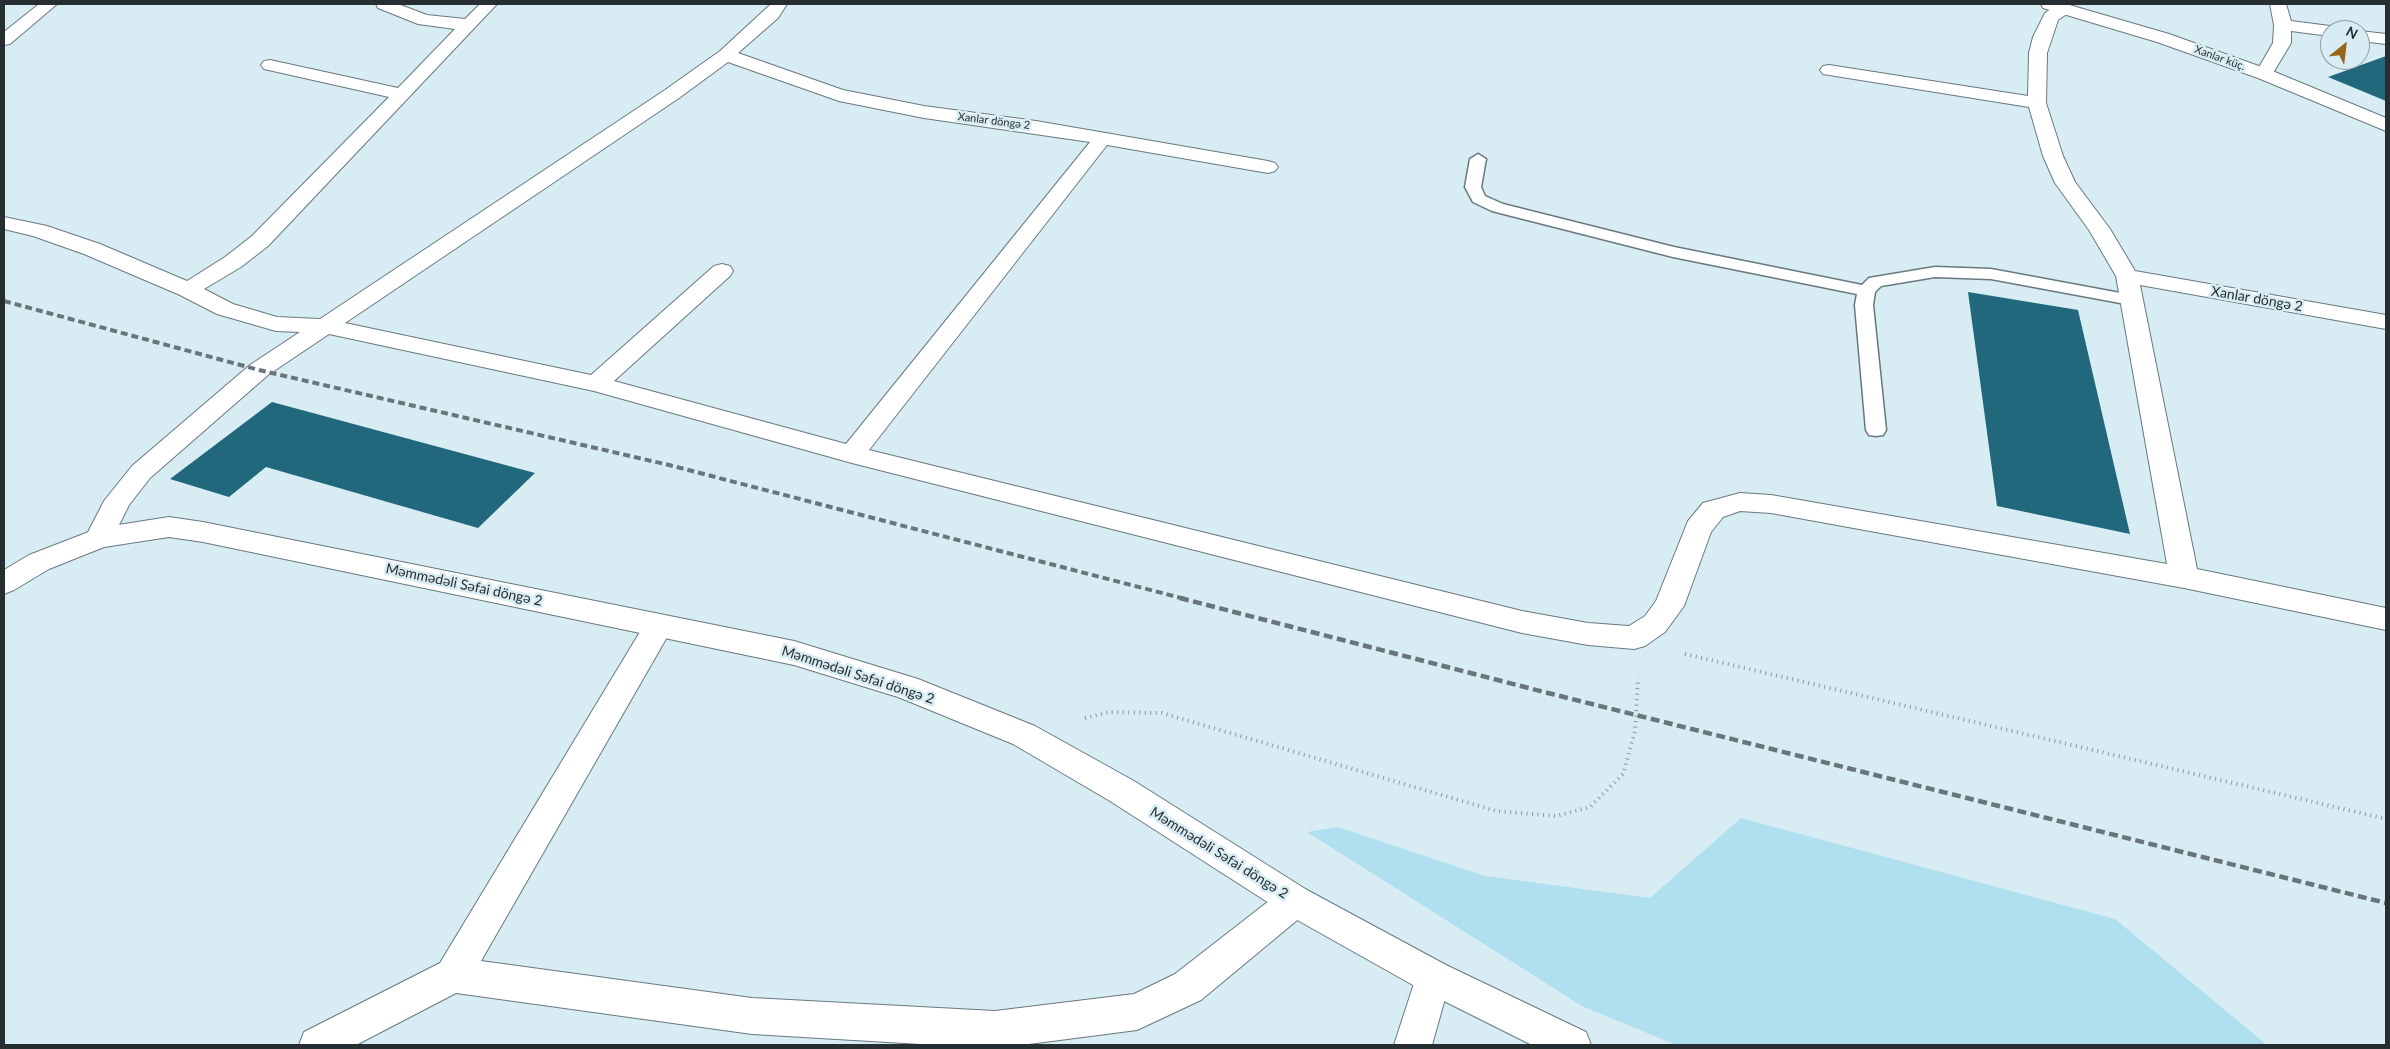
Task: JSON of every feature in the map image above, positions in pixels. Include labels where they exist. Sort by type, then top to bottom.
[{"type":"street","points":[[4,40],[49,4]]},
{"type":"street","points":[[384,4],[424,20],[468,25]]},
{"type":"street","points":[[188,290],[233,262],[260,240],[489,4]]},
{"type":"street","points":[[99,538],[118,501],[141,472],[200,419],[259,370],[726,55],[772,14],[779,4]]},
{"type":"street","points":[[2264,74],[2282,43],[2284,25],[2278,4]]},
{"type":"street","points":[[2057,6],[2042,37],[2038,53],[2037,103],[2053,156],[2065,183],[2099,229],[2127,276],[2184,578]]},
{"type":"street","name":"Xanlar küç.","points":[[2057,6],[2162,38],[2264,74],[2386,125]]},
{"type":"street","points":[[2284,25],[2320,30]]},
{"type":"street","points":[[2370,37],[2386,39]]},
{"type":"street","name":"Xanlar döngə 2","points":[[726,55],[785,75],[803,84],[839,95],[924,112],[1103,138],[1268,167]]},
{"type":"street","points":[[270,65],[401,94]]},
{"type":"street","points":[[1829,70],[2037,103]]},
{"type":"street","points":[[852,454],[1103,138]]},
{"type":"street","points":[[4,222],[39,231],[92,249],[188,290],[225,309],[276,324],[326,326],[596,384],[852,454],[1522,622],[1588,634],[1634,638],[1655,624],[1668,606],[1698,528],[1713,510],[1740,502],[1771,504],[2184,578],[2386,619]]},
{"type":"street","points":[[596,384],[722,271]]},
{"type":"street","name":"Xanlar döngə 2","points":[[2127,276],[2386,322]]},
{"type":"street","name":"Məmmədəli Səfai döngə 2","points":[[4,583],[39,562],[99,538],[140,530],[169,527],[203,532],[794,653],[907,688],[1024,735],[1122,791],[1295,901],[1433,977],[1572,1045]]},
{"type":"street","points":[[318,1045],[453,975],[659,625]]},
{"type":"street","points":[[453,975],[752,1016],[995,1030],[1137,1012],[1188,987],[1295,901]]},
{"type":"street","points":[[1413,1045],[1433,977]]},
{"type":"lane","points":[[1478,159],[1473,187],[1479,199],[1498,208],[1590,229],[1673,252],[1866,291]]},
{"type":"lane","points":[[1876,430],[1864,305],[1866,291],[1875,282],[1936,272],[1991,274],[2131,300]]},
{"type":"path","points":[[1024,735],[1109,712],[1162,713],[1496,811],[1556,816],[1590,807],[1623,774],[1635,731],[1638,677],[1634,638],[1706,660],[2386,819]]},
{"type":"shaded area","points":[[1741,818],[2115,919],[2267,1045],[1676,1045],[1582,1006],[1307,832],[1338,827],[1485,876],[1650,898]]},
{"type":"building","points":[[2386,56],[2386,101],[2328,77],[2347,70],[2370,70],[2370,62]]},
{"type":"building","points":[[1968,292],[2078,310],[2130,534],[1997,506]]},
{"type":"building","points":[[272,402],[535,473],[478,528],[266,467],[229,497],[170,479]]},
{"type":"railway","points":[[4,301],[259,370],[669,465],[1185,599]]},
{"type":"railway","points":[[1180,598],[1552,694],[2386,903]]}]
